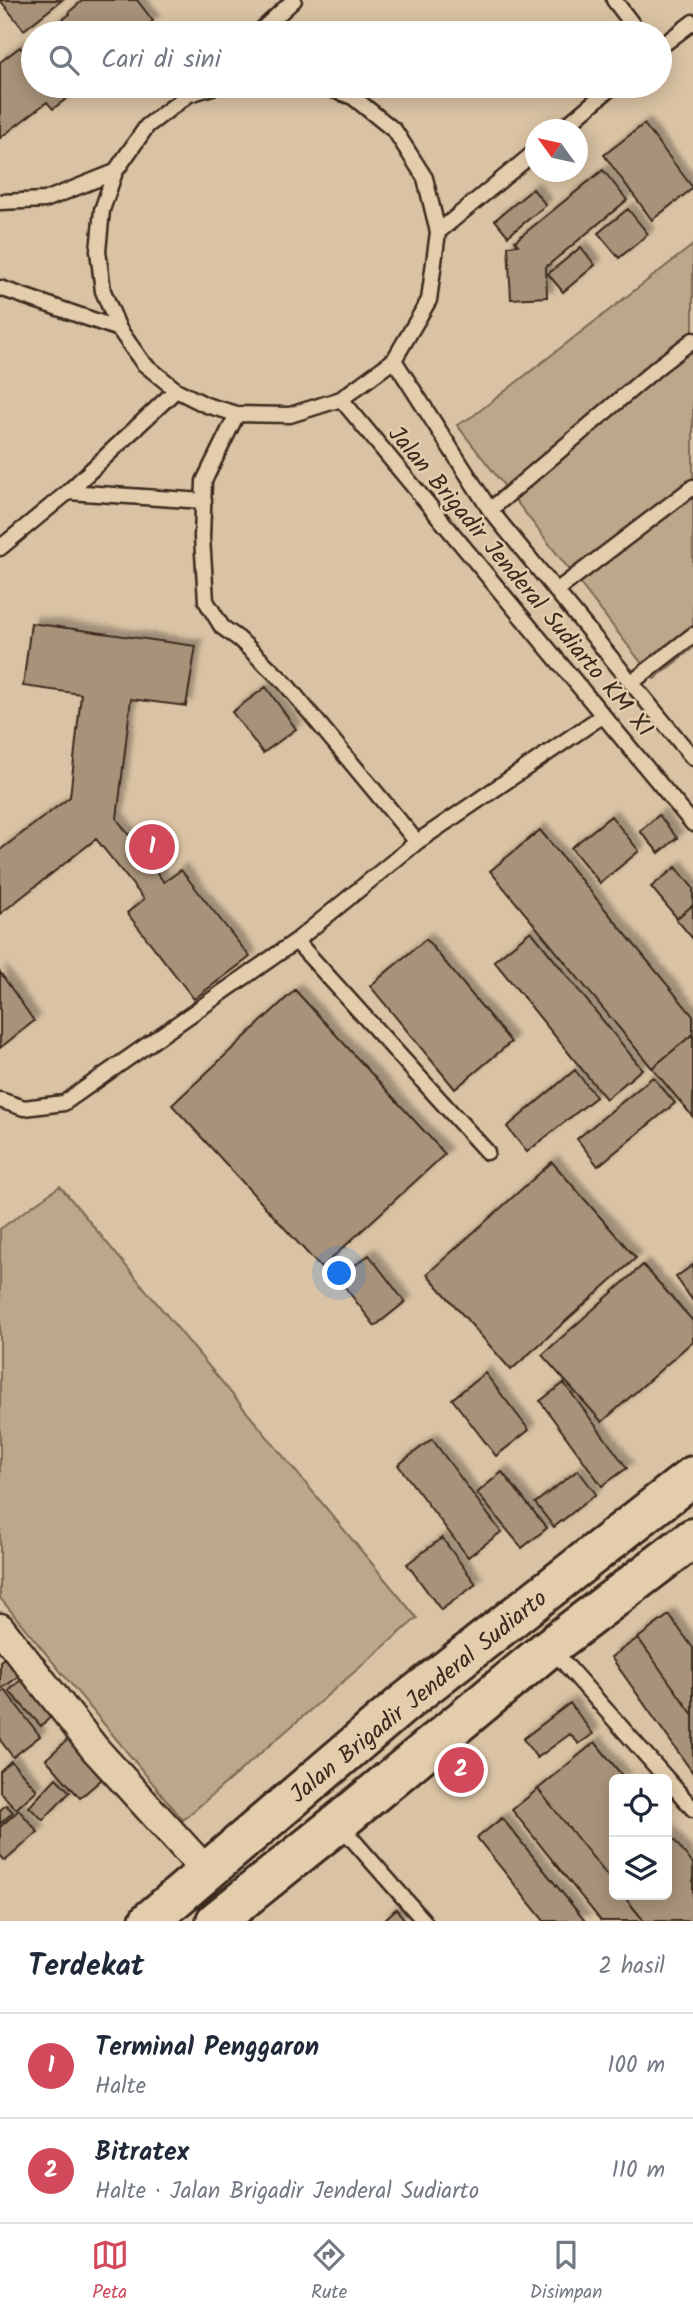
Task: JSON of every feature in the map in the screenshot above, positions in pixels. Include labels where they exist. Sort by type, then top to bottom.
[{"type":"main road","name":"Jalan Brigadir Jenderal Sudiarto","points":[[149,1921],[403,1704],[693,1476]]},
{"type":"main road","name":"Jalan Brigadir Jenderal Sudiarto","points":[[216,1921],[550,1647],[693,1538]]},
{"type":"street","points":[[0,1628],[94,1749],[206,1872]]},
{"type":"lane","points":[[271,21],[294,0]]},
{"type":"lane","points":[[614,0],[630,21]]},
{"type":"lane","points":[[672,38],[693,22]]},
{"type":"lane","points":[[184,98],[147,126],[115,172],[102,210],[98,251],[103,291],[119,328],[143,363],[176,390],[206,405],[237,414],[290,415],[341,399],[394,360],[429,300],[438,232],[425,178],[396,131],[354,98]]},
{"type":"lane","points":[[574,119],[599,98]]},
{"type":"lane","points":[[438,232],[525,159]]},
{"type":"lane","points":[[0,202],[45,200],[115,172]]},
{"type":"lane","points":[[0,288],[119,328]]},
{"type":"lane","points":[[490,510],[693,340]]},
{"type":"lane","name":"Jalan Brigadir Jenderal Sudiarto KM XI","points":[[394,360],[490,510],[693,758]]},
{"type":"lane","points":[[0,548],[68,492],[176,390]]},
{"type":"lane","name":"Jalan Brigadir Jenderal Sudiarto KM XI","points":[[341,399],[693,824]]},
{"type":"lane","points":[[237,414],[204,481],[202,537],[206,601],[222,627],[239,639],[285,683],[417,842]]},
{"type":"lane","points":[[556,591],[693,487]]},
{"type":"lane","points":[[68,492],[204,500]]},
{"type":"lane","points":[[631,683],[693,635]]},
{"type":"lane","points":[[0,1100],[23,1108],[64,1103],[296,941],[417,842],[602,716]]},
{"type":"lane","points":[[296,941],[487,1152]]},
{"type":"lane","points":[[550,1647],[663,1774]]},
{"type":"lane","points":[[672,1785],[693,1809]]},
{"type":"lane","points":[[338,1823],[424,1921]]},
{"type":"shaded area","points":[[693,245],[693,648],[654,679],[457,425],[473,416]]},
{"type":"shaded area","points":[[60,1186],[417,1618],[183,1820],[0,1598],[0,1229]]},
{"type":"building","points":[[0,0],[62,0],[35,21],[21,21],[21,26]]},
{"type":"building","points":[[83,0],[137,0],[153,21],[61,21]]},
{"type":"building","points":[[20,47],[21,98],[67,98],[53,109],[47,102],[0,138],[0,62]]},
{"type":"building","points":[[644,124],[693,188],[652,220],[604,155]]},
{"type":"building","points":[[603,170],[627,200],[546,267],[547,297],[511,299],[508,246],[518,245],[515,241]]},
{"type":"building","points":[[533,189],[546,205],[508,236],[495,220]]},
{"type":"building","points":[[628,209],[648,234],[619,258],[598,233]]},
{"type":"building","points":[[581,247],[595,265],[563,292],[548,274]]},
{"type":"building","points":[[31,623],[196,646],[186,706],[131,699],[117,819],[164,882],[181,870],[250,957],[194,999],[127,913],[144,899],[96,839],[0,914],[0,850],[70,797],[81,694],[23,686]]},
{"type":"building","points":[[266,687],[296,729],[263,753],[232,712]]},
{"type":"building","points":[[659,815],[677,838],[659,853],[640,831]]},
{"type":"building","points":[[611,816],[639,851],[600,883],[571,848]]},
{"type":"building","points":[[540,830],[693,1016],[693,1034],[652,1068],[490,871]]},
{"type":"building","points":[[676,867],[693,888],[693,905],[677,918],[651,887]]},
{"type":"building","points":[[693,905],[693,939],[676,919]]},
{"type":"building","points":[[531,931],[642,1069],[606,1099],[494,961]]},
{"type":"building","points":[[426,939],[511,1042],[455,1089],[370,986]]},
{"type":"building","points":[[0,972],[34,1021],[0,1048]]},
{"type":"building","points":[[295,990],[445,1154],[321,1268],[172,1105]]},
{"type":"building","points":[[693,1034],[693,1117],[652,1068]]},
{"type":"building","points":[[575,1070],[596,1097],[527,1152],[507,1127]]},
{"type":"building","points":[[653,1077],[675,1103],[598,1166],[577,1139]]},
{"type":"building","points":[[552,1162],[636,1258],[511,1370],[427,1274]]},
{"type":"building","points":[[369,1255],[405,1302],[375,1326],[338,1278]]},
{"type":"building","points":[[643,1265],[693,1321],[693,1341],[602,1422],[542,1355]]},
{"type":"building","points":[[693,1265],[693,1301],[676,1277]]},
{"type":"building","points":[[485,1373],[529,1430],[496,1456],[452,1399]]},
{"type":"building","points":[[564,1383],[627,1468],[602,1486],[540,1401]]},
{"type":"building","points":[[432,1439],[501,1532],[468,1557],[398,1465]]},
{"type":"building","points":[[578,1470],[596,1494],[554,1527],[535,1503]]},
{"type":"building","points":[[502,1472],[547,1528],[522,1548],[477,1493]]},
{"type":"building","points":[[442,1538],[476,1584],[441,1610],[407,1564]]},
{"type":"building","points":[[669,1615],[693,1648],[693,1715],[638,1638]]},
{"type":"building","points":[[638,1638],[693,1715],[693,1773],[611,1657]]},
{"type":"building","points":[[6,1657],[19,1676],[0,1690],[0,1661]]},
{"type":"building","points":[[23,1678],[56,1712],[41,1726],[9,1691]]},
{"type":"building","points":[[5,1690],[40,1736],[13,1757],[0,1740],[0,1694]]},
{"type":"building","points":[[570,1703],[593,1734],[579,1744],[570,1734],[537,1758],[523,1739]]},
{"type":"building","points":[[74,1734],[109,1773],[80,1798],[46,1759]]},
{"type":"building","points":[[595,1742],[621,1774],[609,1774],[609,1878],[538,1789]]},
{"type":"building","points":[[11,1761],[37,1790],[16,1809],[0,1792],[0,1771]]},
{"type":"building","points":[[56,1778],[70,1792],[43,1820],[29,1807]]},
{"type":"building","points":[[538,1789],[609,1878],[609,1900],[627,1900],[644,1921],[601,1921],[512,1810]]},
{"type":"building","points":[[6,1805],[13,1812],[0,1824],[0,1810]]},
{"type":"building","points":[[19,1810],[38,1832],[5,1861],[0,1855],[0,1827]]},
{"type":"building","points":[[502,1818],[585,1921],[544,1921],[477,1838]]},
{"type":"building","points":[[672,1837],[693,1864],[693,1921],[644,1921],[627,1900],[672,1900]]},
{"type":"building","points":[[396,1909],[406,1921],[383,1921]]},
{"type":"place","name":"Terminal Penggaron","points":[[152,847]]},
{"type":"place","name":"Bitratex","points":[[461,1770]]}]
